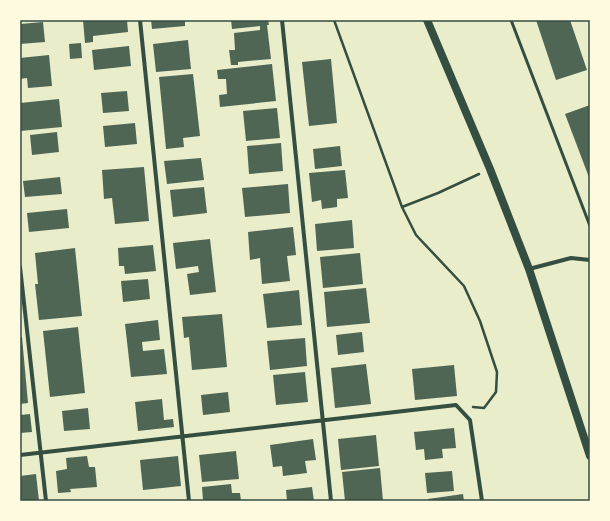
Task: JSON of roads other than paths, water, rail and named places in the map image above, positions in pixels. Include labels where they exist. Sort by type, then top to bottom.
[{"type":"main road","points":[[427,20],[490,169],[529,269],[590,456]]},
{"type":"street","points":[[140,20],[189,501]]},
{"type":"street","points":[[282,20],[331,501]]},
{"type":"street","points":[[529,269],[571,258],[590,260]]},
{"type":"street","points":[[20,267],[46,501]]},
{"type":"street","points":[[20,455],[456,405],[470,420],[482,501]]},
{"type":"lane","points":[[511,20],[590,226]]}]
